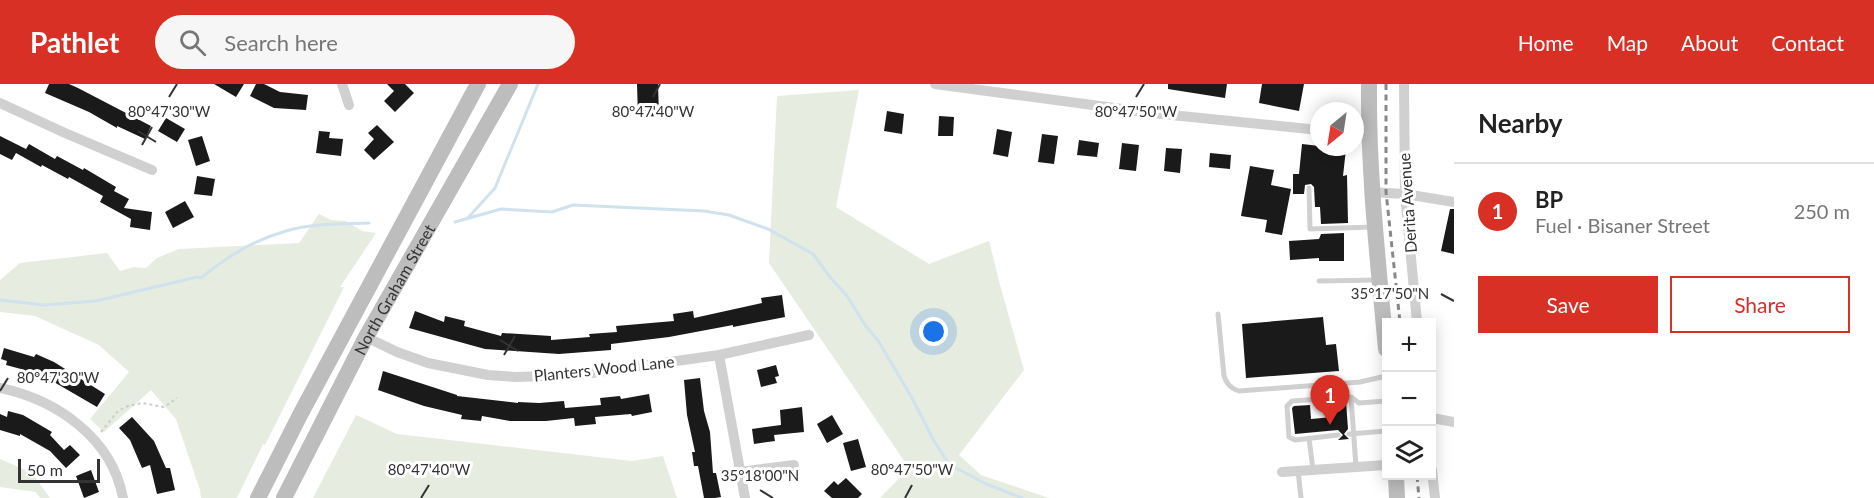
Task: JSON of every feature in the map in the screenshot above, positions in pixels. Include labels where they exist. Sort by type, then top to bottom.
[{"type":"main road","name":"North Graham Street","points":[[258,498],[478,84]]},
{"type":"main road","name":"North Graham Street","points":[[284,498],[366,337],[510,84]]},
{"type":"main road","points":[[1364,120],[1369,84]]},
{"type":"main road","points":[[1364,147],[1371,192],[1383,318]]},
{"type":"main road","points":[[1396,480],[1397,498]]},
{"type":"street","points":[[342,84],[349,105]]},
{"type":"street","points":[[935,84],[1152,113],[1310,129]]},
{"type":"street","name":"Derita Avenue","points":[[1404,84],[1405,194],[1417,318]]},
{"type":"street","points":[[0,103],[152,170]]},
{"type":"street","points":[[1371,192],[1405,194],[1454,202]]},
{"type":"street","name":"Planters Wood Lane","points":[[366,337],[397,352],[428,363],[488,375],[516,377],[577,375],[719,355],[809,335]]},
{"type":"street","points":[[719,355],[745,498]]},
{"type":"street","points":[[0,388],[26,394],[49,405],[84,428],[109,458],[116,472],[123,498]]},
{"type":"street","points":[[1436,419],[1454,422]]},
{"type":"street","points":[[740,472],[794,465]]},
{"type":"street","points":[[1282,472],[1382,465]]},
{"type":"street","points":[[1432,480],[1435,498]]},
{"type":"lane","points":[[1309,188],[1310,229],[1374,227]]},
{"type":"lane","points":[[1319,281],[1380,280]]},
{"type":"lane","points":[[1218,314],[1224,376],[1234,390],[1339,384],[1382,377]]},
{"type":"lane","points":[[1351,397],[1351,434],[1356,467]]},
{"type":"lane","points":[[1338,435],[1295,440],[1289,437],[1287,406],[1292,401],[1351,397],[1359,403],[1382,401]]},
{"type":"lane","points":[[1351,434],[1382,431]]},
{"type":"lane","points":[[1309,438],[1313,470]]},
{"type":"lane","points":[[1298,471],[1301,498]]},
{"type":"path","points":[[95,440],[118,411],[142,403],[164,407],[177,398]]},
{"type":"shaded area","points":[[859,90],[836,207],[929,264],[989,241],[1024,370],[959,455],[981,475],[1049,498],[880,498],[909,468],[769,263],[777,96]]},
{"type":"shaded area","points":[[319,214],[331,220],[346,221],[362,231],[376,233],[340,287],[344,287],[237,498],[201,498],[176,419],[151,390],[104,432],[90,419],[129,372],[99,345],[35,316],[0,312],[0,280],[20,263],[107,253],[120,271],[134,267],[146,268],[157,258],[179,249],[299,243]]},
{"type":"shaded area","points":[[356,415],[397,434],[632,461],[663,456],[677,498],[313,498]]},
{"type":"shaded area","points":[[0,459],[32,473],[50,498],[40,498],[36,492],[0,487]]},
{"type":"building","points":[[49,84],[69,84],[151,126],[145,139],[45,93]]},
{"type":"building","points":[[214,84],[244,84],[236,97]]},
{"type":"building","points":[[256,84],[264,84],[280,92],[308,95],[306,110],[274,108],[250,96]]},
{"type":"building","points":[[387,84],[405,84],[414,93],[395,112],[384,101],[394,91]]},
{"type":"building","points":[[637,84],[658,84],[659,116],[638,117]]},
{"type":"building","points":[[1168,84],[1227,84],[1225,98],[1168,89]]},
{"type":"building","points":[[1262,84],[1304,84],[1299,111],[1259,103]]},
{"type":"building","points":[[887,111],[904,114],[902,134],[884,131]]},
{"type":"building","points":[[939,116],[954,117],[953,136],[938,136]]},
{"type":"building","points":[[166,118],[185,129],[177,142],[158,131]]},
{"type":"building","points":[[377,125],[394,142],[374,160],[364,150],[374,139],[368,133]]},
{"type":"building","points":[[997,129],[1012,132],[1008,157],[993,154]]},
{"type":"building","points":[[319,131],[330,132],[329,138],[343,139],[341,156],[316,153]]},
{"type":"building","points":[[1042,134],[1058,136],[1054,164],[1038,162]]},
{"type":"building","points":[[0,136],[26,149],[29,144],[55,159],[57,156],[83,170],[84,168],[116,187],[114,191],[129,199],[124,208],[152,212],[150,230],[130,227],[131,219],[100,202],[103,196],[69,177],[68,179],[42,165],[41,167],[16,153],[12,160],[0,154]]},
{"type":"building","points":[[202,136],[210,161],[196,166],[188,140]]},
{"type":"building","points":[[1079,140],[1099,143],[1097,157],[1077,155]]},
{"type":"building","points":[[1122,143],[1139,145],[1136,171],[1119,169]]},
{"type":"building","points":[[1302,144],[1310,145],[1310,156],[1345,156],[1343,176],[1347,175],[1348,223],[1321,224],[1320,207],[1315,207],[1314,187],[1311,184],[1305,185],[1304,194],[1293,194],[1293,174],[1299,174]]},
{"type":"building","points":[[1166,148],[1182,149],[1180,173],[1164,171]]},
{"type":"building","points":[[1210,153],[1231,155],[1230,169],[1209,167]]},
{"type":"building","points":[[1250,166],[1274,170],[1271,185],[1291,189],[1282,235],[1265,232],[1267,220],[1241,216]]},
{"type":"building","points":[[197,176],[215,179],[212,196],[194,194]]},
{"type":"building","points":[[185,201],[194,217],[173,228],[165,212]]},
{"type":"building","points":[[1450,209],[1454,209],[1454,254],[1441,251]]},
{"type":"building","points":[[1344,233],[1344,261],[1319,261],[1319,258],[1290,260],[1289,241],[1319,239],[1321,234]]},
{"type":"building","points":[[782,295],[785,317],[669,337],[611,344],[611,350],[559,354],[485,349],[409,328],[415,311],[444,322],[445,316],[465,321],[464,326],[501,336],[502,333],[551,336],[551,340],[590,337],[589,334],[617,332],[616,326],[674,321],[673,314],[693,311],[694,318],[762,303],[761,298]]},
{"type":"building","points":[[1323,317],[1326,345],[1336,344],[1339,371],[1246,378],[1242,324]]},
{"type":"building","points":[[4,348],[34,357],[36,354],[54,362],[105,394],[97,407],[47,378],[46,380],[6,365],[7,361],[1,359]]},
{"type":"building","points":[[776,365],[779,376],[775,377],[777,383],[761,387],[757,370]]},
{"type":"building","points":[[383,371],[457,396],[518,403],[564,401],[565,408],[601,405],[600,398],[620,396],[621,399],[649,394],[652,412],[632,416],[631,414],[595,417],[596,424],[575,426],[574,418],[510,421],[482,416],[481,421],[461,419],[462,415],[424,406],[378,390]]},
{"type":"building","points":[[700,378],[704,411],[710,432],[713,473],[716,473],[721,497],[715,498],[704,498],[698,466],[694,466],[692,452],[695,452],[687,415],[684,380]]},
{"type":"building","points":[[1346,402],[1348,429],[1344,434],[1349,439],[1338,440],[1343,435],[1338,430],[1295,434],[1292,408],[1294,406],[1310,405],[1311,419],[1333,417],[1332,403]]},
{"type":"building","points":[[802,407],[804,432],[774,435],[775,441],[754,444],[752,429],[781,425],[780,410]]},
{"type":"building","points":[[8,411],[23,415],[52,432],[50,435],[64,450],[70,445],[80,455],[66,468],[50,451],[20,434],[20,436],[0,430],[0,414],[7,417]]},
{"type":"building","points":[[832,415],[843,434],[827,443],[817,424]]},
{"type":"building","points":[[132,417],[154,441],[166,468],[170,468],[175,490],[157,494],[150,465],[142,468],[130,440],[119,428]]},
{"type":"building","points":[[858,439],[866,467],[851,471],[843,443]]},
{"type":"building","points":[[91,470],[99,492],[84,498],[76,476]]},
{"type":"building","points":[[846,478],[862,494],[858,498],[832,498],[824,491],[834,481],[838,485]]},
{"type":"waterway","points":[[467,219],[495,188],[538,84]]},
{"type":"waterway","points":[[455,222],[501,209],[552,212],[573,205],[704,211],[729,215],[768,229],[813,254],[847,296],[879,342],[949,464],[986,484],[1022,498]]},
{"type":"waterway","points":[[0,300],[44,305],[96,301],[197,277],[201,278],[241,250],[263,239],[296,228],[369,223]]},
{"type":"railway","points":[[1386,84],[1386,192],[1400,318]]},
{"type":"railway","points":[[1417,480],[1419,498]]},
{"type":"place","name":"BP","points":[[1330,425]]}]
